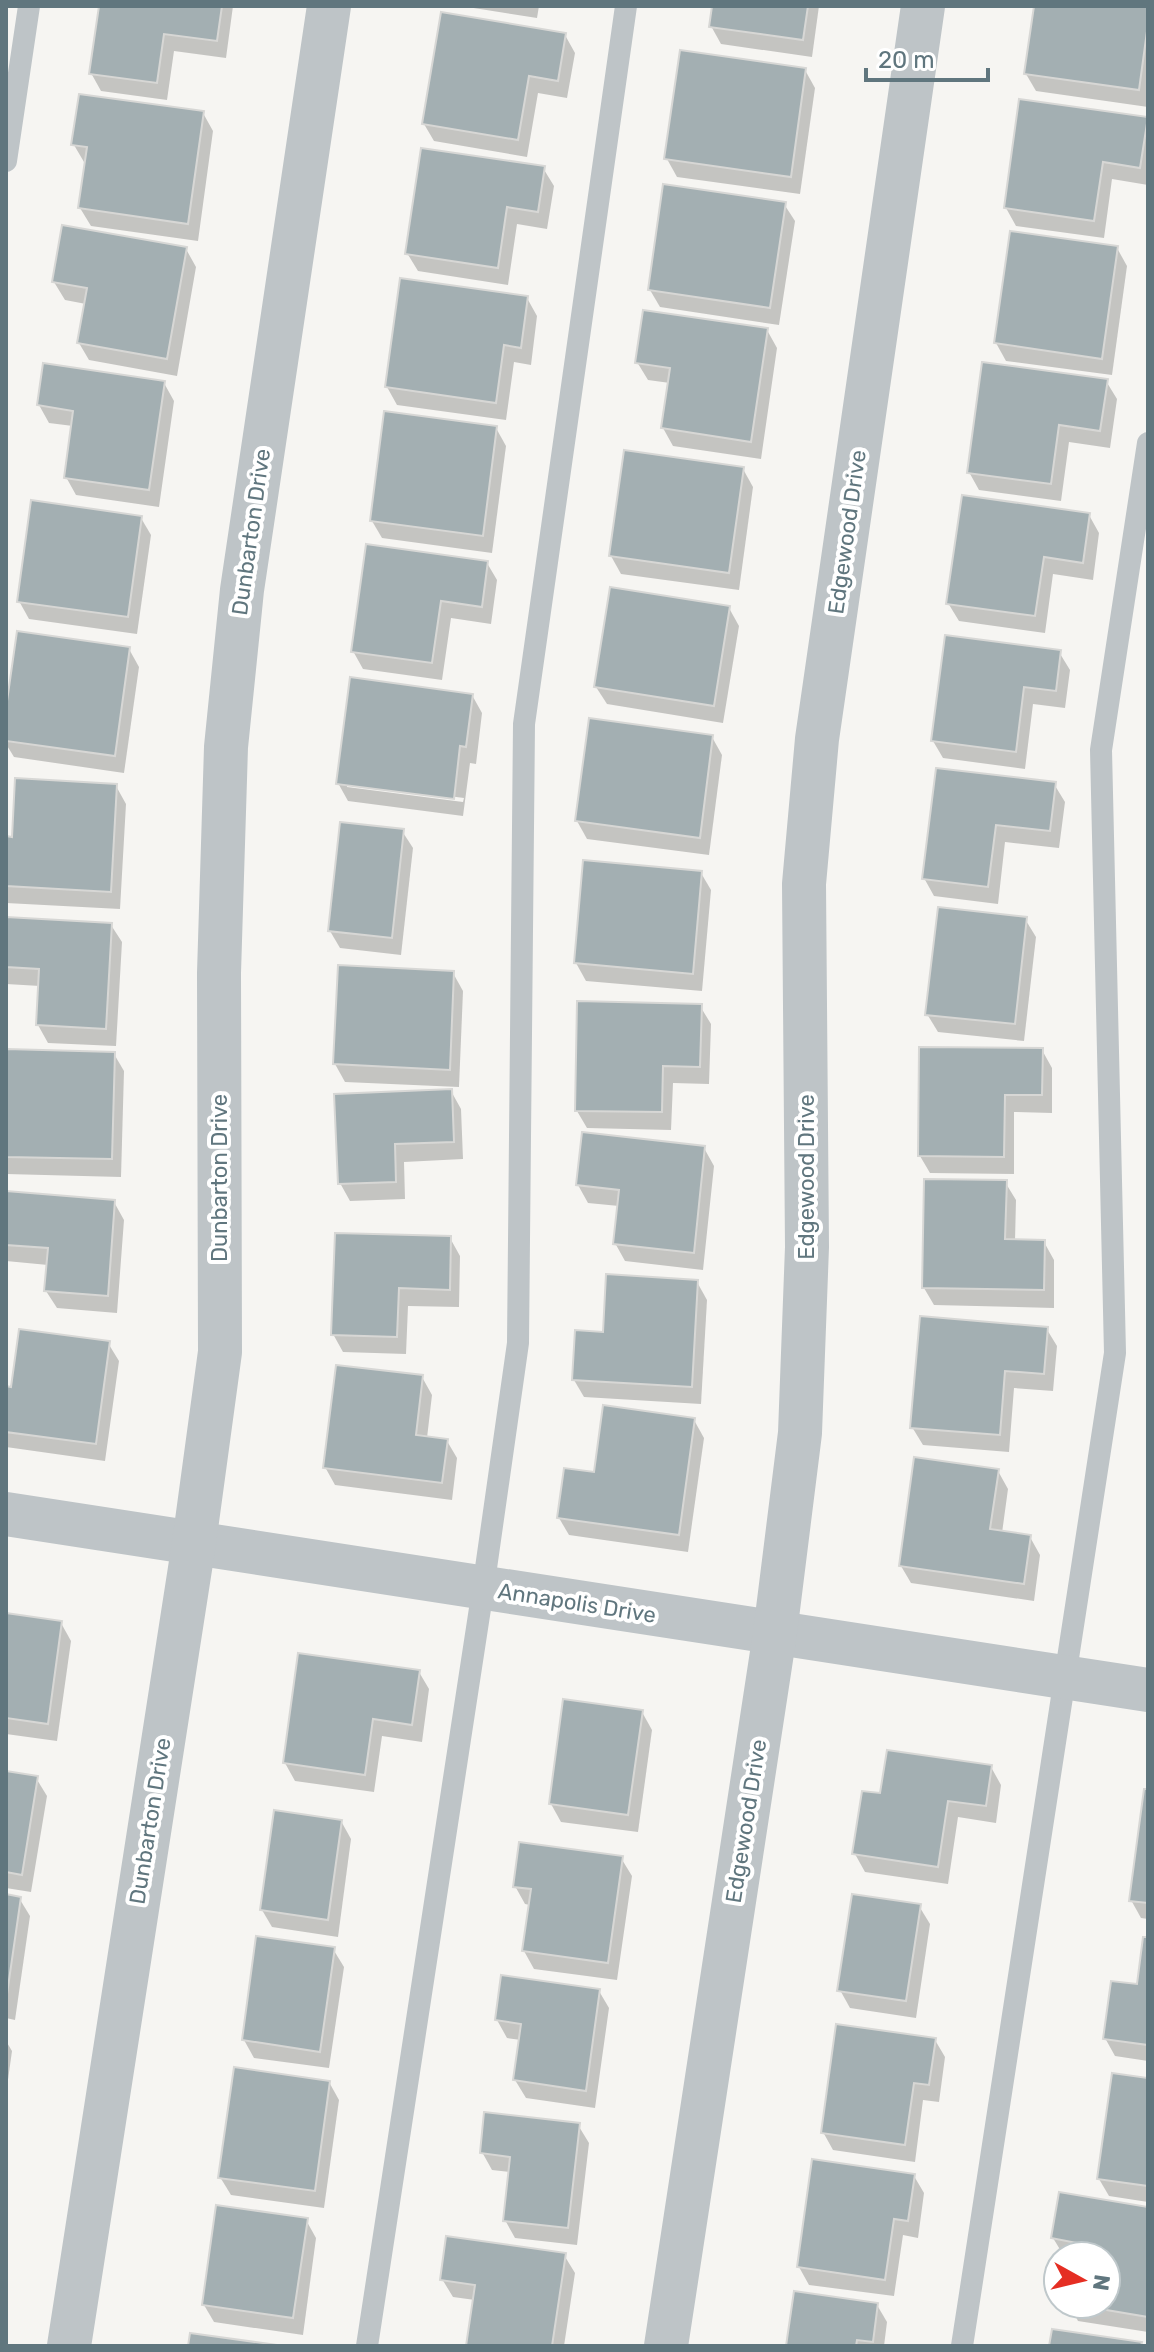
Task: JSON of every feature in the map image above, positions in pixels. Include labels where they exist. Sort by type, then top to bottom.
[{"type":"street","name":"Dunbarton Drive","points":[[69,2346],[194,1543],[220,1352],[219,973],[226,747],[242,590],[329,6]]},
{"type":"street","name":"Edgewood Drive","points":[[666,2346],[775,1633],[800,1417],[807,1247],[804,884],[817,739],[923,6]]},
{"type":"street","name":"Annapolis Drive","points":[[6,1514],[1148,1690]]},
{"type":"lane","points":[[6,161],[29,6]]},
{"type":"lane","points":[[367,2346],[518,1343],[524,724],[626,6]]},
{"type":"lane","points":[[962,2346],[1115,1353],[1101,750],[1148,443]]},
{"type":"building","points":[[99,6],[222,6],[217,41],[164,34],[157,83],[89,74]]},
{"type":"building","points":[[712,6],[808,6],[803,40],[709,27]]},
{"type":"building","points":[[1034,6],[1148,6],[1139,90],[1024,74]]},
{"type":"building","points":[[441,12],[566,33],[558,81],[529,76],[518,140],[422,124]]},
{"type":"building","points":[[680,50],[806,68],[791,177],[664,159]]},
{"type":"building","points":[[79,94],[204,111],[188,224],[78,208],[87,147],[71,145]]},
{"type":"building","points":[[1019,99],[1148,117],[1140,168],[1103,162],[1094,221],[1004,208]]},
{"type":"building","points":[[421,148],[545,166],[538,212],[507,207],[498,268],[405,254]]},
{"type":"building","points":[[663,184],[786,202],[770,308],[648,290]]},
{"type":"building","points":[[62,225],[187,247],[167,359],[77,343],[87,288],[52,282]]},
{"type":"building","points":[[1010,231],[1118,246],[1102,359],[994,343]]},
{"type":"building","points":[[400,278],[528,296],[521,348],[504,345],[496,403],[385,387]]},
{"type":"building","points":[[643,310],[768,328],[751,442],[661,428],[670,368],[635,363]]},
{"type":"building","points":[[982,362],[1108,379],[1100,431],[1059,425],[1051,484],[967,473]]},
{"type":"building","points":[[43,363],[165,381],[149,490],[64,478],[73,411],[37,405]]},
{"type":"building","points":[[384,411],[497,426],[483,536],[370,521]]},
{"type":"building","points":[[624,450],[744,467],[729,573],[609,556]]},
{"type":"building","points":[[962,495],[1090,513],[1083,563],[1044,557],[1035,616],[946,604]]},
{"type":"building","points":[[31,500],[142,516],[128,617],[17,602]]},
{"type":"building","points":[[366,544],[488,561],[482,607],[441,601],[432,663],[351,652]]},
{"type":"building","points":[[610,587],[730,606],[714,706],[594,687]]},
{"type":"building","points":[[17,631],[130,647],[115,756],[6,741],[6,708]]},
{"type":"building","points":[[945,635],[1061,650],[1056,691],[1024,687],[1016,752],[931,741]]},
{"type":"building","points":[[350,677],[473,694],[466,747],[460,746],[454,799],[336,784]]},
{"type":"building","points":[[589,718],[713,735],[700,838],[575,821]]},
{"type":"building","points":[[936,768],[1056,782],[1050,831],[996,825],[988,887],[922,879]]},
{"type":"building","points":[[15,778],[117,784],[111,892],[6,886],[6,836],[12,837]]},
{"type":"building","points":[[340,822],[404,829],[392,938],[328,931]]},
{"type":"building","points":[[583,860],[702,871],[693,974],[574,963]]},
{"type":"building","points":[[938,907],[1027,917],[1015,1024],[925,1015]]},
{"type":"building","points":[[6,917],[112,923],[106,1029],[36,1025],[39,969],[6,967]]},
{"type":"building","points":[[338,965],[454,971],[450,1070],[333,1064]]},
{"type":"building","points":[[577,1001],[702,1004],[700,1067],[663,1066],[662,1112],[575,1111]]},
{"type":"building","points":[[919,1047],[1043,1048],[1042,1095],[1005,1095],[1004,1157],[918,1156]]},
{"type":"building","points":[[6,1049],[115,1052],[112,1159],[6,1157]]},
{"type":"building","points":[[452,1089],[454,1142],[395,1144],[396,1182],[338,1184],[334,1094]]},
{"type":"building","points":[[582,1132],[705,1146],[694,1253],[613,1244],[619,1190],[576,1185]]},
{"type":"building","points":[[924,1179],[1007,1180],[1005,1239],[1045,1240],[1044,1290],[922,1288]]},
{"type":"building","points":[[6,1191],[115,1200],[108,1296],[44,1291],[48,1248],[6,1245]]},
{"type":"building","points":[[335,1233],[451,1236],[450,1290],[399,1288],[397,1337],[331,1335]]},
{"type":"building","points":[[606,1274],[698,1280],[692,1387],[572,1380],[575,1330],[603,1332]]},
{"type":"building","points":[[920,1316],[1048,1327],[1044,1374],[1005,1371],[1000,1435],[910,1428]]},
{"type":"building","points":[[19,1329],[110,1341],[96,1444],[6,1432],[6,1386],[11,1387]]},
{"type":"building","points":[[336,1365],[423,1375],[416,1435],[448,1439],[442,1483],[323,1468]]},
{"type":"building","points":[[603,1405],[695,1418],[679,1535],[557,1518],[564,1468],[594,1472]]},
{"type":"building","points":[[914,1457],[999,1469],[990,1529],[1031,1535],[1024,1584],[899,1566]]},
{"type":"building","points":[[6,1613],[62,1621],[48,1724],[6,1718]]},
{"type":"building","points":[[298,1653],[420,1670],[412,1725],[373,1719],[365,1775],[283,1763]]},
{"type":"building","points":[[563,1699],[643,1710],[628,1815],[549,1804]]},
{"type":"building","points":[[887,1750],[992,1765],[986,1806],[948,1801],[938,1867],[852,1854],[862,1791],[880,1793]]},
{"type":"building","points":[[6,1771],[38,1776],[22,1875],[6,1872]]},
{"type":"building","points":[[1144,1789],[1148,1789],[1148,1903],[1129,1901]]},
{"type":"building","points":[[274,1810],[342,1820],[328,1920],[260,1910]]},
{"type":"building","points":[[519,1842],[623,1856],[608,1963],[522,1951],[531,1889],[513,1887]]},
{"type":"building","points":[[6,1894],[21,1897],[6,2001]]},
{"type":"building","points":[[852,1894],[921,1904],[906,2001],[837,1991]]},
{"type":"building","points":[[256,1936],[335,1947],[320,2052],[242,2040]]},
{"type":"building","points":[[1143,1937],[1148,1937],[1148,2045],[1103,2039],[1111,1981],[1137,1984]]},
{"type":"building","points":[[501,1975],[600,1989],[586,2091],[513,2080],[521,2024],[495,2020]]},
{"type":"building","points":[[836,2024],[936,2038],[929,2085],[914,2083],[905,2145],[821,2133]]},
{"type":"building","points":[[234,2067],[330,2081],[315,2191],[218,2178]]},
{"type":"building","points":[[1112,2073],[1148,2078],[1148,2186],[1097,2179]]},
{"type":"building","points":[[484,2112],[580,2123],[568,2228],[503,2221],[510,2157],[480,2153]]},
{"type":"building","points":[[812,2159],[915,2174],[908,2221],[894,2219],[885,2280],[797,2267]]},
{"type":"building","points":[[1059,2192],[1148,2207],[1148,2317],[1122,2313],[1122,2240],[1051,2238]]},
{"type":"building","points":[[216,2205],[308,2218],[293,2318],[202,2305]]},
{"type":"building","points":[[446,2236],[566,2253],[552,2346],[466,2346],[475,2285],[440,2280]]},
{"type":"building","points":[[794,2291],[878,2303],[873,2342],[857,2340],[856,2346],[786,2346]]},
{"type":"building","points":[[1052,2329],[1142,2342],[1141,2346],[1049,2346]]},
{"type":"building","points":[[190,2333],[284,2346],[188,2346]]}]
